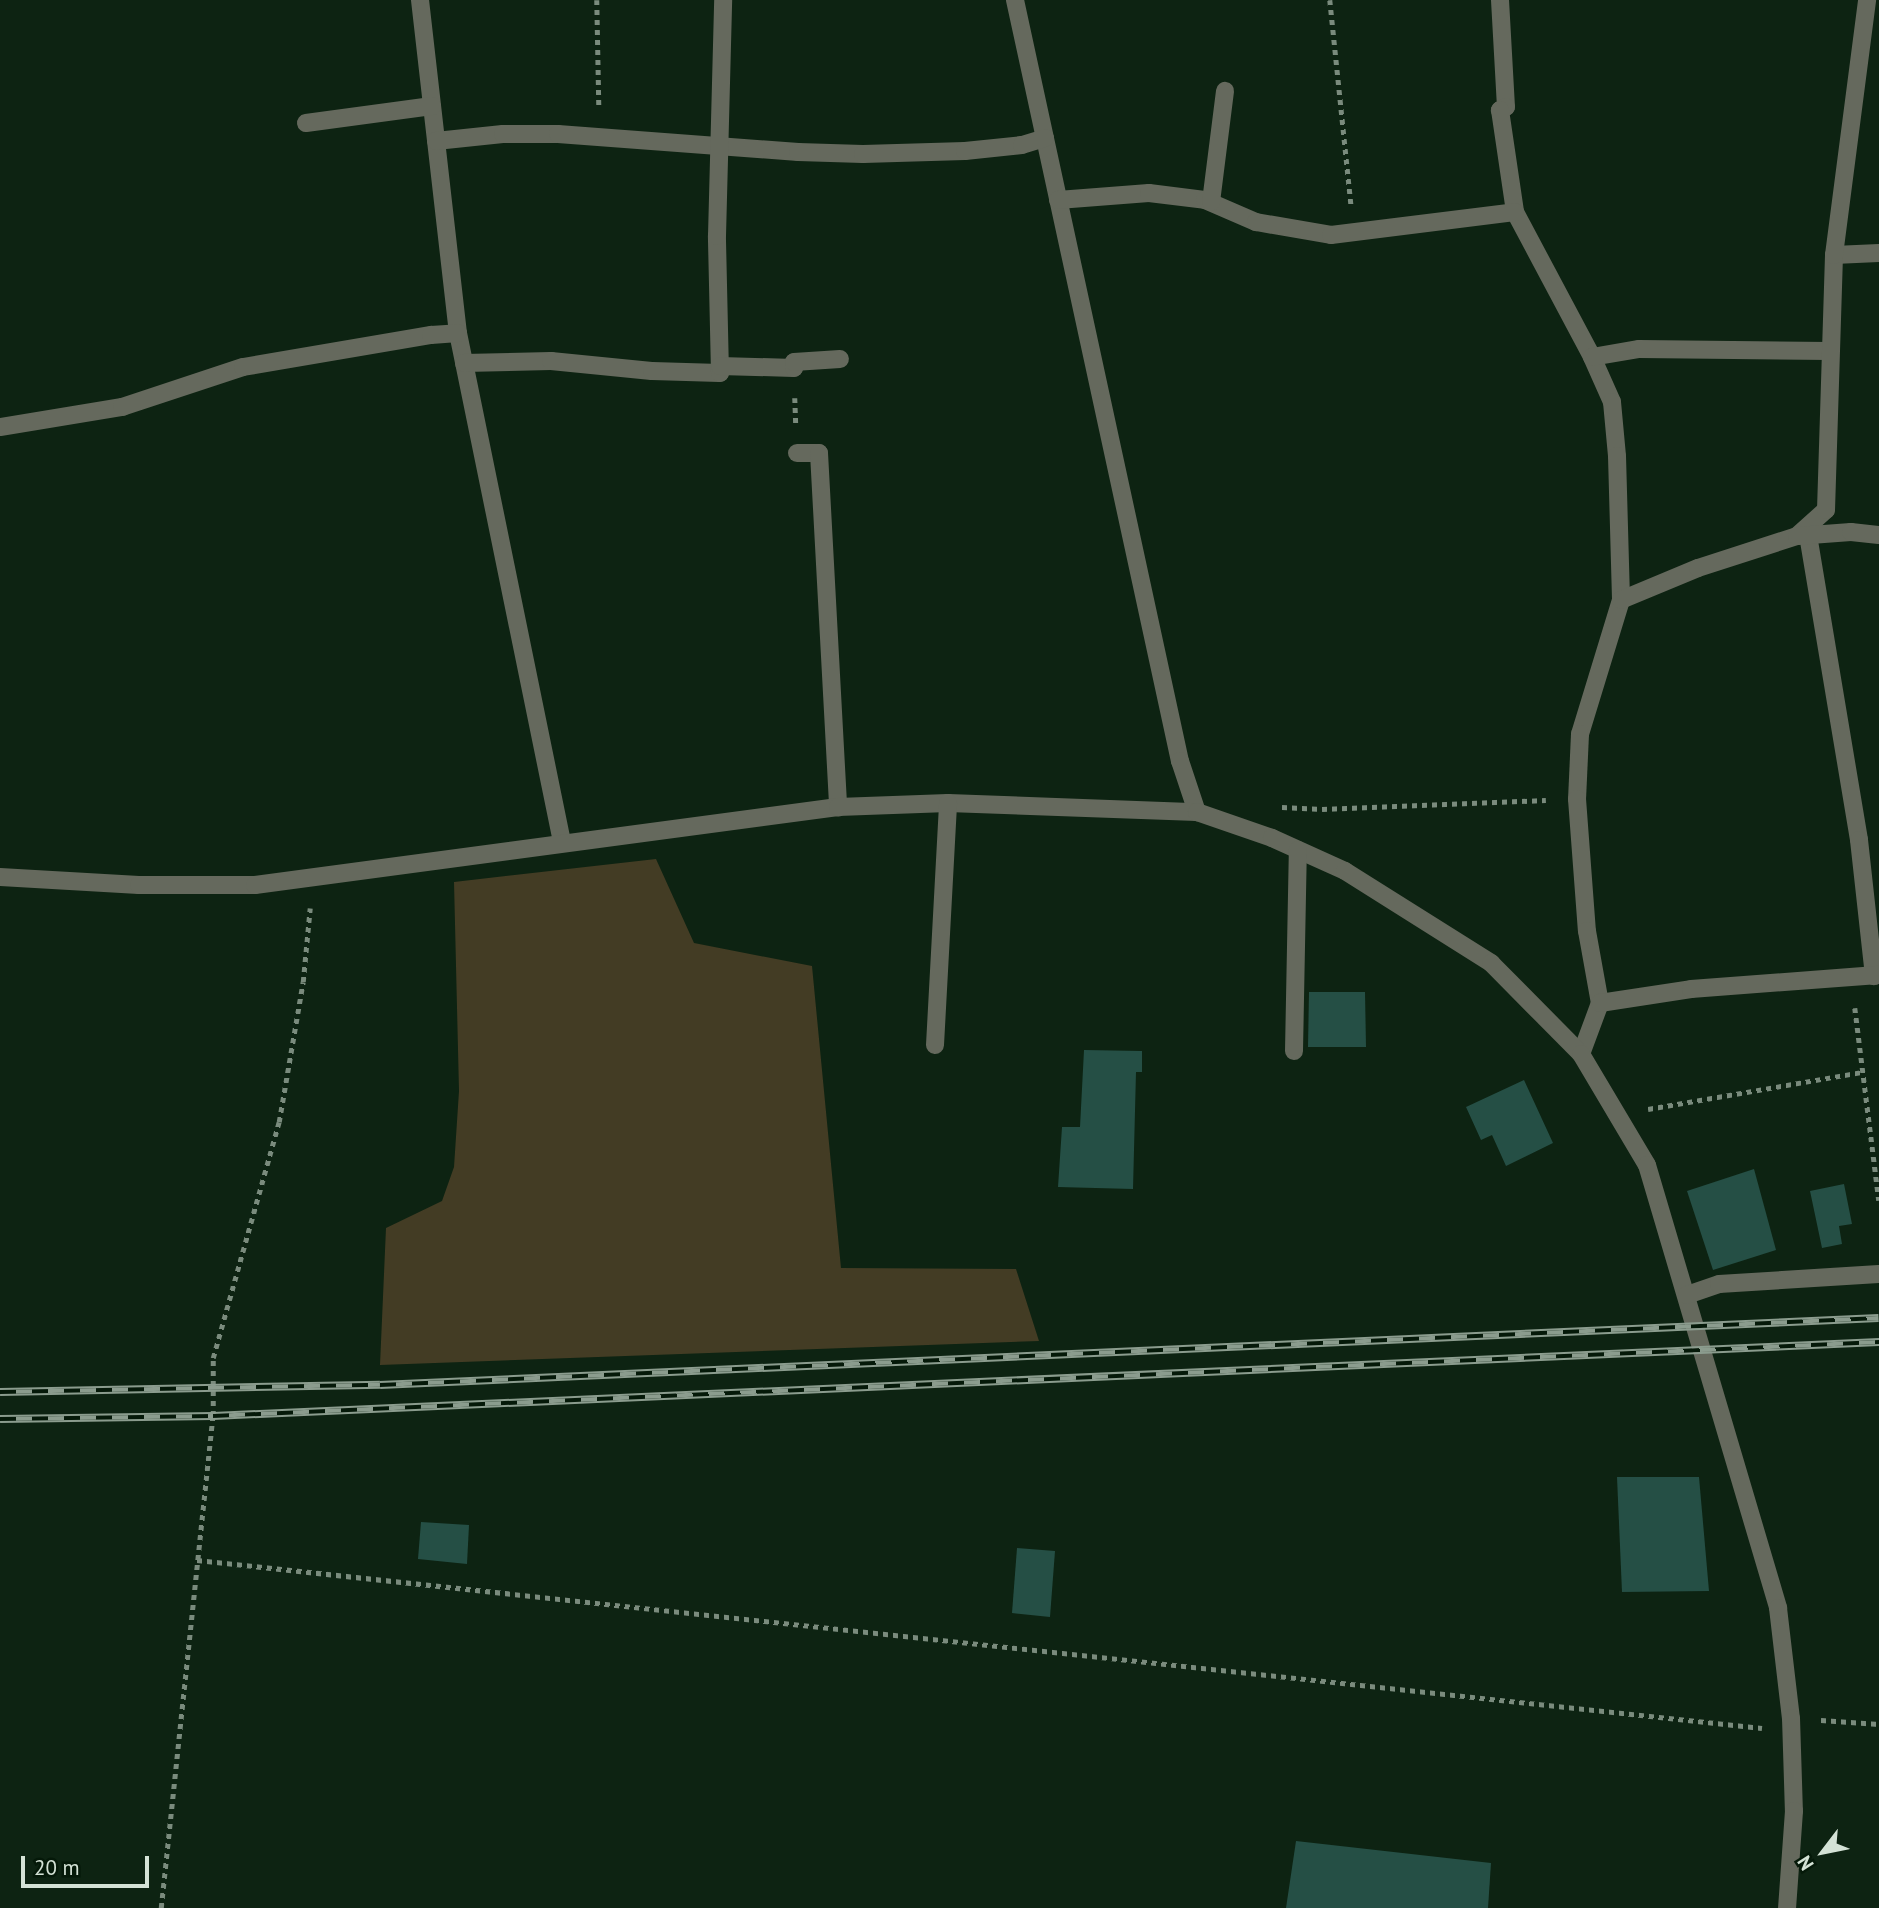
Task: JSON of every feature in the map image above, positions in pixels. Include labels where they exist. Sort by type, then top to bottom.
[{"type":"street","points":[[420,0],[458,333],[562,842]]},
{"type":"street","points":[[464,363],[551,361],[652,371],[720,373],[719,146],[723,0]]},
{"type":"street","points":[[1015,0],[1180,761],[1197,812]]},
{"type":"street","points":[[1500,0],[1506,107],[1500,110],[1515,212],[1592,357],[1612,402],[1621,600],[1580,734],[1577,799],[1587,931],[1600,1003],[1581,1054]]},
{"type":"street","points":[[1802,535],[1826,510],[1834,255],[1867,0]]},
{"type":"street","points":[[1211,202],[1225,91]]},
{"type":"street","points":[[306,123],[432,106]]},
{"type":"street","points":[[436,141],[503,134],[599,137],[863,154],[965,151],[1022,145],[1045,138]]},
{"type":"street","points":[[1058,200],[1149,193],[1211,202],[1256,222],[1331,235],[1515,212]]},
{"type":"street","points":[[1834,255],[1879,253]]},
{"type":"street","points":[[0,427],[122,407],[243,367],[458,333]]},
{"type":"street","points":[[1592,357],[1639,349],[1829,351]]},
{"type":"street","points":[[720,366],[794,368],[794,362],[839,359]]},
{"type":"street","points":[[797,453],[819,453],[838,807]]},
{"type":"street","points":[[1621,600],[1698,568],[1802,535],[1879,535]]},
{"type":"street","points":[[1600,1003],[1691,989],[1877,976],[1859,841],[1802,535]]},
{"type":"street","points":[[935,1045],[948,803]]},
{"type":"street","points":[[0,877],[139,885],[255,885],[838,807],[948,803],[1197,812],[1298,850],[1345,871],[1491,963],[1581,1054],[1647,1166],[1778,1608],[1790,1724],[1794,1811],[1787,1908]]},
{"type":"street","points":[[1294,1051],[1298,850]]},
{"type":"street","points":[[1687,1295],[1719,1284],[1879,1274]]},
{"type":"path","points":[[597,0],[599,137]]},
{"type":"path","points":[[1330,0],[1354,232]]},
{"type":"path","points":[[794,368],[797,453]]},
{"type":"path","points":[[1269,806],[1322,809],[1577,799]]},
{"type":"path","points":[[161,1908],[213,1416],[213,1358],[279,1122],[303,982],[313,876]]},
{"type":"path","points":[[1852,978],[1879,1202]]},
{"type":"path","points":[[1616,1114],[1863,1072]]},
{"type":"path","points":[[197,1560],[1790,1724],[1879,1724]]},
{"type":"shaded area","points":[[656,859],[694,943],[812,966],[841,1268],[1016,1269],[1039,1341],[380,1365],[386,1228],[442,1201],[454,1167],[459,1091],[454,882]]},
{"type":"building","points":[[1309,992],[1365,992],[1366,1047],[1308,1047]]},
{"type":"building","points":[[1084,1050],[1142,1051],[1142,1072],[1136,1072],[1133,1189],[1058,1187],[1062,1127],[1080,1127]]},
{"type":"building","points":[[1524,1080],[1553,1143],[1506,1166],[1492,1135],[1481,1140],[1466,1107]]},
{"type":"building","points":[[1754,1169],[1776,1250],[1713,1270],[1687,1191]]},
{"type":"building","points":[[1844,1184],[1852,1224],[1839,1226],[1842,1244],[1822,1248],[1810,1191]]},
{"type":"building","points":[[1617,1477],[1699,1477],[1709,1591],[1622,1592]]},
{"type":"building","points":[[421,1522],[469,1525],[467,1564],[418,1559]]},
{"type":"building","points":[[1017,1548],[1055,1551],[1050,1617],[1012,1613]]},
{"type":"building","points":[[1296,1841],[1491,1863],[1488,1908],[1286,1908]]},
{"type":"railway","points":[[0,1392],[380,1385],[1879,1318]]},
{"type":"railway","points":[[0,1419],[213,1416],[1879,1342]]}]
